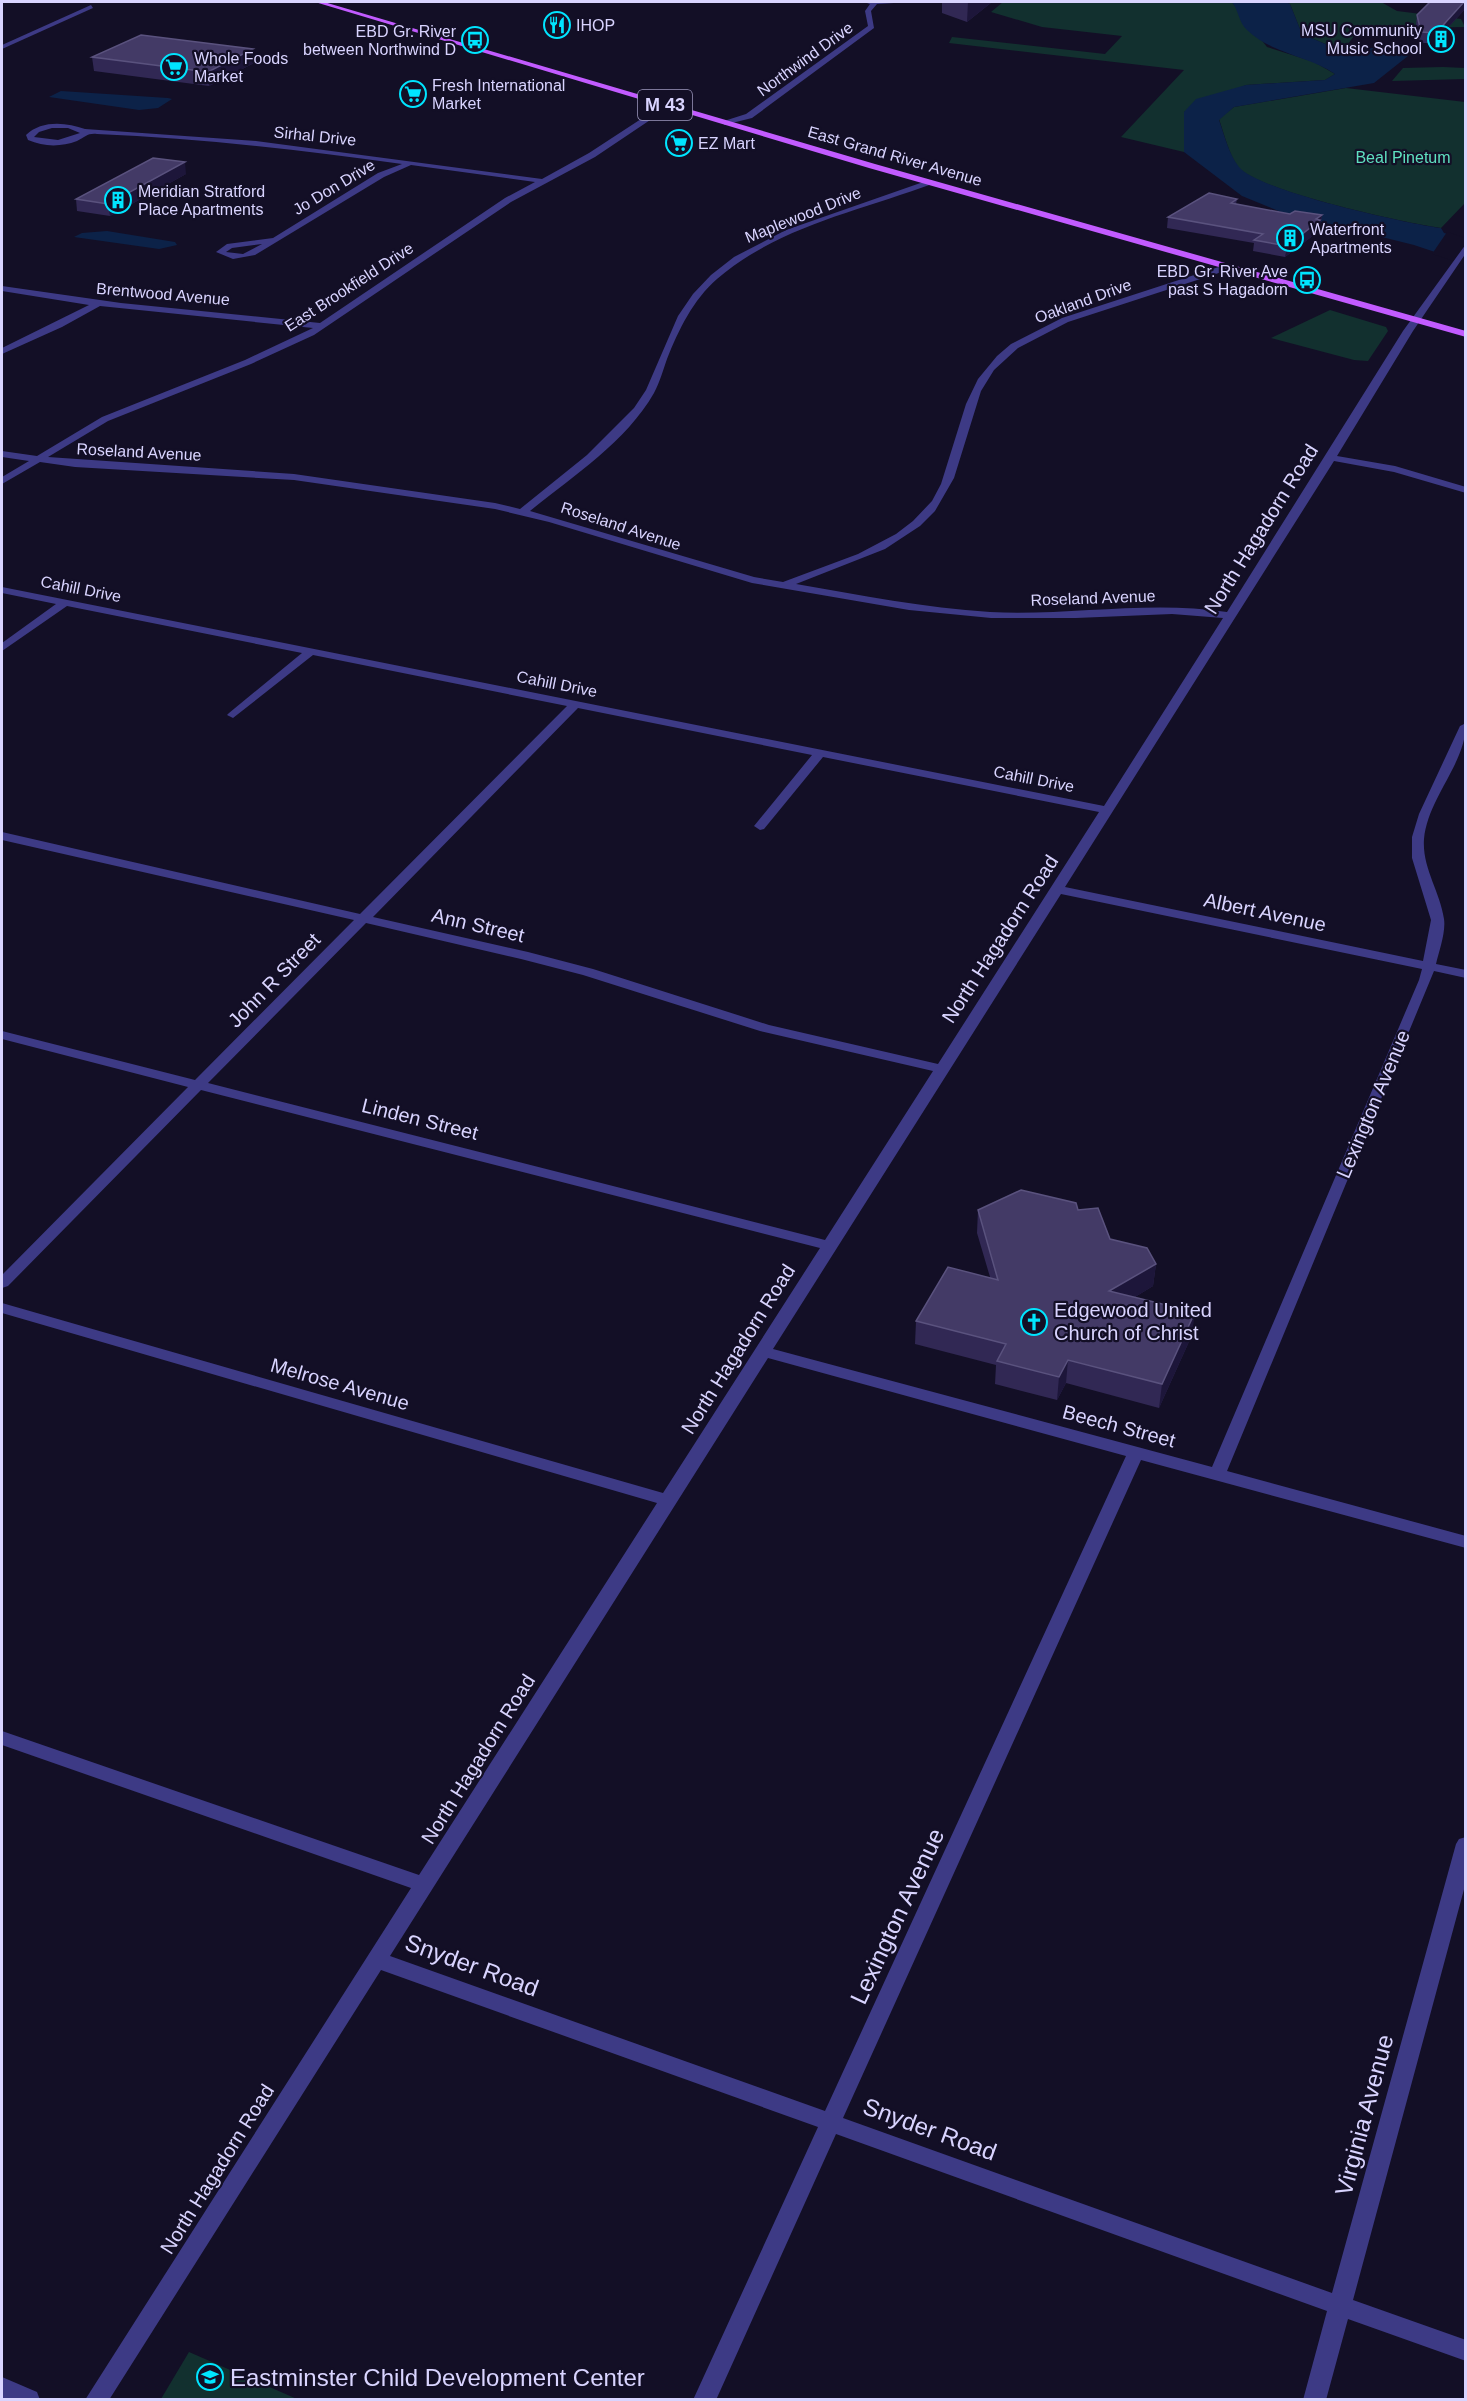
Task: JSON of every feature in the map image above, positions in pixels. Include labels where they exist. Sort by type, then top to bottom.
[{"type":"main road","name":"East Grand River Avenue","points":[[318,2],[929,182],[1466,334]]},
{"type":"street","name":"Northwind Drive","points":[[867,2],[908,2]]},
{"type":"street","name":"Northwind Drive","points":[[727,123],[749,116],[872,27],[868,10],[875,2]]},
{"type":"street","points":[[2,47],[92,7]]},
{"type":"street","points":[[2,37],[15,41]]},
{"type":"street","name":"East Brookfield Drive","points":[[2,481],[35,459],[112,415],[257,359],[322,326],[501,205],[592,155],[667,106]]},
{"type":"street","name":"Sirhal Drive","points":[[84,131],[75,139],[58,142],[35,140],[30,135],[36,130],[61,126],[76,127],[84,131],[160,136],[411,163],[542,181]]},
{"type":"street","name":"Jo Don Drive","points":[[275,240],[230,246],[220,252],[229,257],[248,255],[275,240],[381,175],[411,163]]},
{"type":"street","name":"Maplewood Drive","points":[[523,512],[617,432],[638,409],[650,393],[683,312],[696,294],[731,263],[780,237],[929,182]]},
{"type":"street","name":"North Hagadorn Road","points":[[96,2400],[1331,458],[1415,320],[1466,246]]},
{"type":"street","name":"Oakland Drive","points":[[782,586],[878,547],[903,532],[930,510],[946,488],[976,391],[990,368],[1016,346],[1041,331],[1083,314],[1228,267]]},
{"type":"street","name":"Brentwood Avenue","points":[[2,288],[98,304],[234,315],[322,326]]},
{"type":"street","points":[[2,351],[98,304]]},
{"type":"street","name":"Roseland Avenue","points":[[2,454],[35,459],[294,477],[523,512],[698,566],[782,586],[909,607],[991,615],[1076,615],[1172,611],[1230,616]]},
{"type":"street","points":[[1331,458],[1395,469],[1466,490]]},
{"type":"street","name":"Cahill Drive","points":[[2,590],[1107,810]]},
{"type":"street","points":[[2,648],[64,603]]},
{"type":"street","points":[[233,715],[311,651]]},
{"type":"street","name":"John R Street","points":[[2,1283],[575,705]]},
{"type":"street","name":"Lexington Avenue","points":[[1217,1474],[1430,967],[1438,920],[1418,858],[1418,837],[1425,814],[1466,726]]},
{"type":"street","points":[[760,826],[820,753]]},
{"type":"street","name":"Ann Street","points":[[2,836],[588,972],[765,1028],[941,1069]]},
{"type":"street","name":"Albert Avenue","points":[[1057,889],[1466,974]]},
{"type":"street","name":"Linden Street","points":[[2,1035],[829,1246]]},
{"type":"street","name":"Melrose Avenue","points":[[2,1308],[667,1500]]},
{"type":"street","name":"Beech Street","points":[[762,1351],[1466,1542]]},
{"type":"street","name":"Lexington Avenue","points":[[704,2400],[1136,1453]]},
{"type":"street","points":[[2,1738],[423,1884]]},
{"type":"street","name":"Virginia Avenue","points":[[1314,2400],[1466,1844]]},
{"type":"street","name":"Snyder Road","points":[[375,1959],[1466,2351]]},
{"type":"street","points":[[2,2388],[28,2400]]},
{"type":"green space","points":[[1003,2],[1232,2],[1267,47],[1314,62],[1335,74],[1325,80],[1246,85],[1184,112],[1184,152],[1121,137],[1184,70],[949,43],[952,37],[1105,54],[1122,36],[1042,27],[991,12]]},
{"type":"green space","points":[[1286,2],[1381,2],[1397,11],[1461,19],[1465,27],[1359,29],[1348,44],[1330,46],[1302,34],[1290,4]]},
{"type":"green space","points":[[1403,68],[1465,68],[1465,79],[1392,81]]},
{"type":"green space","name":"Beal Pinetum","points":[[1346,88],[1465,102],[1465,203],[1441,228],[1366,213],[1302,196],[1273,186],[1238,167],[1229,150],[1219,119],[1234,107]]},
{"type":"green space","points":[[1330,310],[1386,327],[1388,331],[1368,361],[1354,360],[1271,338]]},
{"type":"green space","name":"Eastminster Child Development Center","points":[[189,2352],[297,2399],[161,2399]]},
{"type":"water","points":[[1232,2],[1286,2],[1290,4],[1302,34],[1330,46],[1389,49],[1408,56],[1374,83],[1234,107],[1219,120],[1230,151],[1239,167],[1252,176],[1302,196],[1397,220],[1441,228],[1444,233],[1465,238],[1465,262],[1414,245],[1281,212],[1242,196],[1184,152],[1184,112],[1196,99],[1246,85],[1325,80],[1335,74],[1257,38],[1244,27]]},
{"type":"water","points":[[61,91],[172,99],[158,108],[139,110],[49,97]]},
{"type":"water","points":[[107,231],[175,242],[177,245],[159,249],[74,237],[82,233]]},
{"type":"pier","points":[[1447,232],[1466,238],[1466,265],[1432,254]]},
{"type":"building","points":[[1430,2],[1464,2],[1436,33],[1421,32],[1417,15]]},
{"type":"building","points":[[141,35],[253,49],[208,72],[92,57]]},
{"type":"building","points":[[153,158],[185,162],[108,204],[76,199]]},
{"type":"building","points":[[1209,193],[1237,199],[1231,203],[1290,214],[1295,211],[1322,215],[1316,219],[1320,220],[1287,246],[1254,240],[1263,234],[1168,217]]},
{"type":"building","name":"Edgewood United Church of Christ","points":[[1021,1190],[1076,1203],[1078,1210],[1098,1208],[1110,1239],[1147,1248],[1156,1264],[1109,1291],[1195,1312],[1162,1384],[1068,1360],[1059,1377],[997,1361],[1006,1344],[916,1321],[948,1267],[998,1280],[978,1210]]},
{"type":"place","name":"IHOP","points":[[557,25]]},
{"type":"place","name":"MSU Community Music School","points":[[1441,39]]},
{"type":"place","name":"EBD Gr. River between Northwind D","points":[[475,40]]},
{"type":"place","name":"Whole Foods Market","points":[[174,67]]},
{"type":"place","name":"Fresh International Market","points":[[413,94]]},
{"type":"place","name":"EZ Mart","points":[[679,143]]},
{"type":"place","name":"Meridian Stratford Place Apartments","points":[[118,200]]},
{"type":"place","name":"Waterfront Apartments","points":[[1290,238]]},
{"type":"place","name":"EBD Gr. River Ave past S Hagadorn","points":[[1307,280]]},
{"type":"place","name":"Edgewood United Church of Christ","points":[[1034,1322]]},
{"type":"place","name":"Eastminster Child Development Center","points":[[210,2377]]}]
